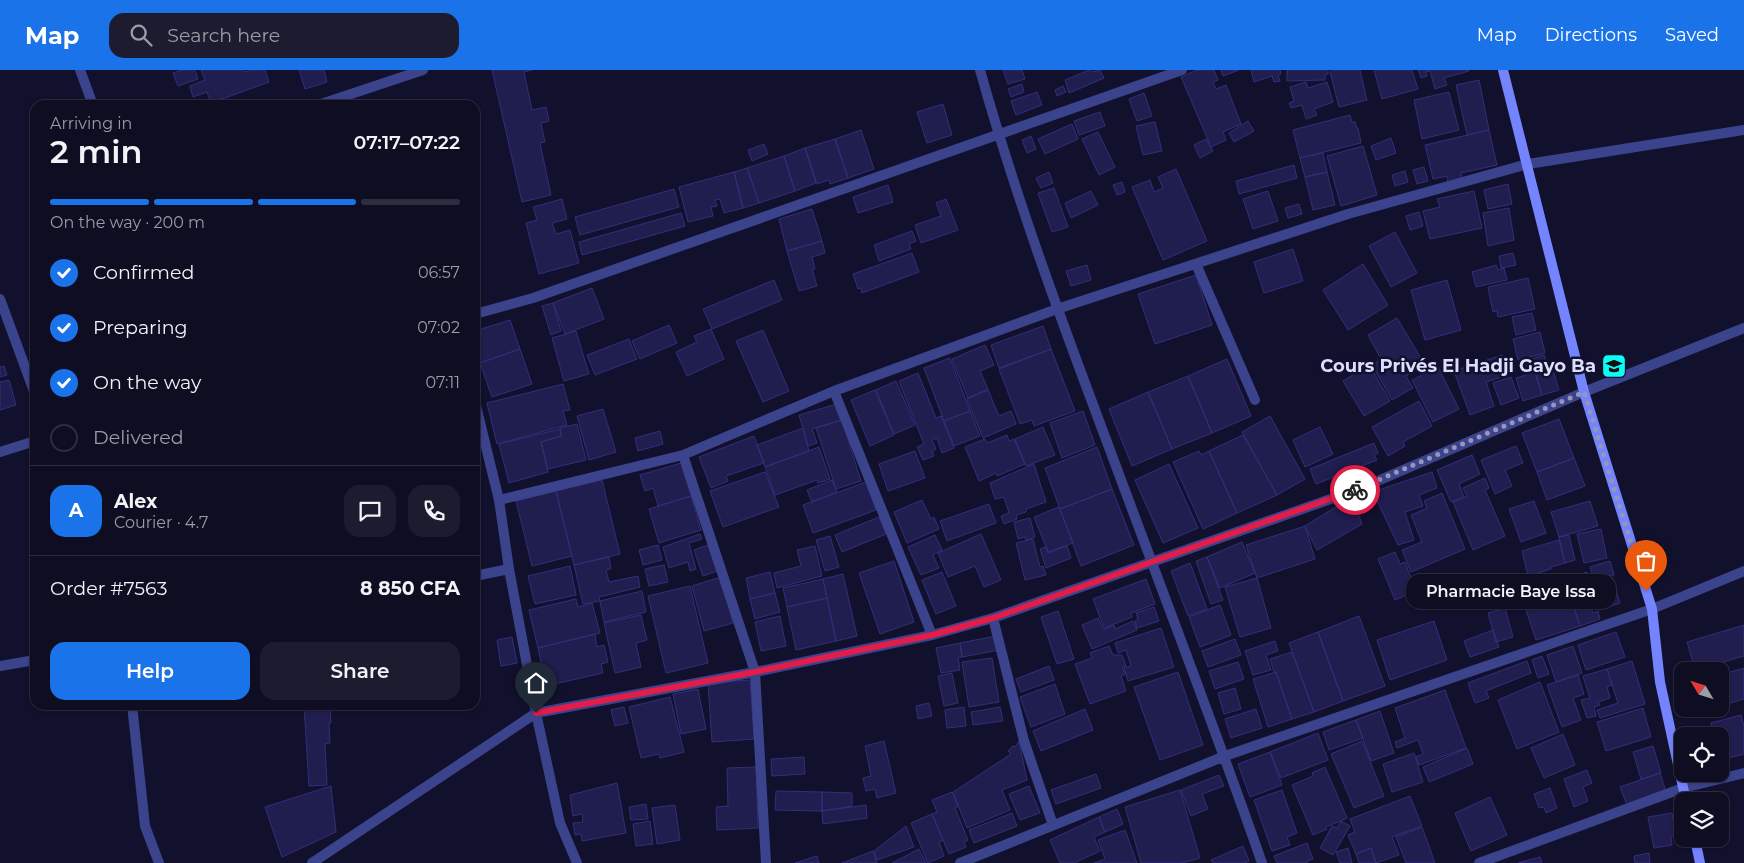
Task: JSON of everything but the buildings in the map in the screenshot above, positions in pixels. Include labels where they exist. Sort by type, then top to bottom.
[{"type":"street","points":[[80,70],[91,100]]},
{"type":"street","points":[[333,100],[422,70]]},
{"type":"street","points":[[980,70],[998,134],[1057,309],[1225,756],[1262,863]]},
{"type":"street","points":[[480,313],[534,298],[1182,70]]},
{"type":"street","points":[[1503,70],[1584,392],[1652,609],[1660,682],[1684,792]]},
{"type":"street","points":[[499,500],[683,454],[834,391],[1057,309],[1348,214],[1528,164],[1744,130]]},
{"type":"street","points":[[1196,264],[1255,400]]},
{"type":"street","points":[[0,299],[30,380]]},
{"type":"street","points":[[312,863],[536,713],[755,672],[932,635],[993,618],[1359,489],[1584,392],[1744,328]]},
{"type":"street","points":[[834,391],[932,635]]},
{"type":"street","points":[[480,422],[499,500],[509,570],[536,713],[560,823],[577,863]]},
{"type":"street","points":[[0,452],[30,443]]},
{"type":"street","points":[[683,454],[755,672],[766,863]]},
{"type":"street","points":[[480,575],[509,570]]},
{"type":"street","points":[[960,863],[1225,756],[1652,609],[1744,571]]},
{"type":"street","points":[[993,618],[1024,741],[1053,825]]},
{"type":"street","points":[[0,666],[30,661]]},
{"type":"street","points":[[133,710],[145,826],[159,863]]},
{"type":"street","points":[[1479,863],[1683,788],[1744,773]]},
{"type":"street","points":[[1697,847],[1700,863]]},
{"type":"way so far","points":[[1355,490],[1584,392],[1646,591]]},
{"type":"place","name":"Cours Privés El Hadji Gayo Ba","points":[[1614,366]]},
{"type":"place","name":"Pharmacie Baye Issa","points":[[1646,591]]},
{"type":"route","points":[[536,713],[755,672],[932,635],[993,618],[1355,490]]}]
